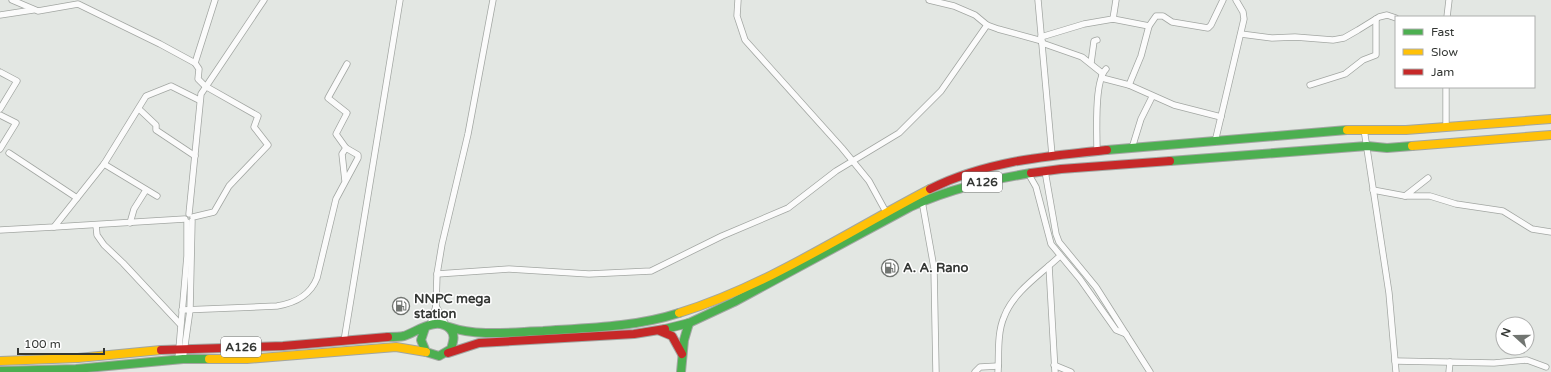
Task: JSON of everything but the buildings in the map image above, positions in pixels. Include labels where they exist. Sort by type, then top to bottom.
[{"type":"main road","name":"A126","points":[[0,361],[78,358],[181,348],[230,348],[403,336],[441,323],[463,332],[546,330],[642,322],[692,309],[734,292],[932,188],[967,172],[1006,162],[1052,155],[1215,143],[1364,129],[1406,130],[1551,119]]},
{"type":"main road","name":"A126","points":[[0,371],[74,370],[180,359],[247,359],[396,347],[426,352],[439,356],[464,345],[481,341],[500,343],[657,331],[689,323],[734,302],[922,201],[968,186],[1028,173],[1045,171],[1367,146],[1386,148],[1551,135]]},
{"type":"main road","points":[[681,372],[684,340],[689,323]]},
{"type":"main road","points":[[447,326],[454,340],[448,353]]},
{"type":"main road","points":[[426,352],[421,343],[421,338],[427,327]]},
{"type":"main road","points":[[657,331],[665,331],[672,336],[682,355]]},
{"type":"street","points":[[0,230],[130,223],[189,218],[214,212],[229,186],[268,145],[254,127],[258,116],[205,86],[198,79],[199,69],[195,63],[160,44],[78,4],[38,11],[12,0]]},
{"type":"street","points":[[195,63],[215,0]]},
{"type":"street","points":[[180,359],[180,324],[200,104],[199,100],[205,86],[264,0]]},
{"type":"street","points":[[344,341],[400,0]]},
{"type":"street","points":[[427,327],[436,306],[437,274],[468,134],[493,0]]},
{"type":"street","points":[[738,0],[737,16],[745,40],[853,161],[869,181],[886,212]]},
{"type":"street","points":[[929,0],[954,6],[975,15],[986,25],[1042,40],[1082,57],[1104,71]]},
{"type":"street","points":[[1113,19],[1116,0]]},
{"type":"street","points":[[1129,85],[1141,56],[1149,26],[1156,16],[1163,16],[1167,20],[1185,25],[1210,27],[1222,0]]},
{"type":"street","points":[[1215,143],[1241,34],[1243,12],[1236,0]]},
{"type":"street","points":[[1447,16],[1450,0]]},
{"type":"street","points":[[1037,1],[1052,155]]},
{"type":"street","points":[[0,15],[34,9]]},
{"type":"street","points":[[1241,34],[1272,38],[1295,37],[1334,40],[1344,38],[1376,19],[1387,15],[1395,18]]},
{"type":"street","points":[[1042,40],[1084,24],[1113,19],[1149,26]]},
{"type":"street","points":[[1310,85],[1345,74],[1363,60],[1376,55],[1376,19]]},
{"type":"street","points":[[437,274],[509,269],[589,274],[652,271],[722,236],[788,208],[853,161],[899,133],[941,92],[986,25]]},
{"type":"street","points":[[1091,63],[1094,41],[1097,40]]},
{"type":"street","points":[[182,310],[277,306],[291,304],[305,296],[315,285],[336,199],[358,156],[346,148],[336,134],[347,113],[328,98],[347,64]]},
{"type":"street","points":[[1104,71],[1102,78],[1129,85],[1174,106],[1221,117]]},
{"type":"street","points":[[1097,151],[1098,98],[1104,71]]},
{"type":"street","points":[[0,72],[17,81],[0,110]]},
{"type":"street","points":[[54,227],[104,164],[146,96],[171,86],[199,100]]},
{"type":"street","points":[[1446,88],[1446,126]]},
{"type":"street","points":[[1132,148],[1141,118],[1152,97]]},
{"type":"street","points":[[139,108],[156,125],[156,130],[195,156]]},
{"type":"street","points":[[0,115],[16,122],[0,149]]},
{"type":"street","points":[[1364,129],[1389,293],[1396,372]]},
{"type":"street","points":[[345,181],[342,154],[346,148]]},
{"type":"street","points":[[9,153],[77,198]]},
{"type":"street","points":[[104,164],[157,196]]},
{"type":"street","points":[[1045,171],[1057,238],[1090,278],[1150,372]]},
{"type":"street","points":[[1028,173],[1036,187],[1049,239],[1060,256],[1080,279],[1116,330],[1126,334]]},
{"type":"street","points":[[1405,196],[1428,178]]},
{"type":"street","points":[[130,223],[134,209],[146,190]]},
{"type":"street","points":[[1373,190],[1405,196],[1430,196],[1456,204],[1503,211],[1532,229],[1551,232]]},
{"type":"street","points":[[922,201],[934,268],[936,372]]},
{"type":"street","points":[[181,348],[190,310],[189,218]]},
{"type":"street","points":[[96,225],[97,235],[104,245],[123,263],[180,324]]},
{"type":"street","points":[[975,372],[980,367],[998,369],[1001,329],[1003,318],[1008,308],[1031,282],[1060,256]]},
{"type":"street","points":[[1049,266],[1055,372]]},
{"type":"street","points":[[436,306],[447,326]]},
{"type":"street","points":[[48,358],[48,370]]},
{"type":"street","points":[[56,358],[57,370]]},
{"type":"street","points":[[1395,360],[1494,363],[1527,360],[1546,367]]},
{"type":"street","points":[[1449,372],[1450,362]]},
{"type":"street","points":[[1054,365],[1071,372]]},
{"type":"traffic: fast","points":[[1107,150],[1347,130]]},
{"type":"traffic: fast","points":[[1170,161],[1367,146],[1387,148],[1412,146]]},
{"type":"traffic: fast","points":[[665,329],[689,323],[734,302],[910,207],[954,190],[1031,173]]},
{"type":"traffic: fast","points":[[449,327],[484,333],[594,328],[629,324],[663,318],[679,313]]},
{"type":"traffic: fast","points":[[681,372],[684,340],[689,323]]},
{"type":"traffic: fast","points":[[388,337],[404,336],[433,324],[445,325],[452,331],[453,334],[454,339],[451,349],[439,356],[426,352],[421,340],[425,328]]},
{"type":"traffic: fast","points":[[0,371],[76,369],[183,359],[209,359]]},
{"type":"traffic: slow","points":[[1347,130],[1406,130],[1551,119]]},
{"type":"traffic: slow","points":[[1412,146],[1551,135]]},
{"type":"traffic: slow","points":[[679,313],[712,302],[776,273],[930,189]]},
{"type":"traffic: slow","points":[[209,359],[247,359],[396,347],[426,352]]},
{"type":"traffic: slow","points":[[0,361],[78,358],[161,350]]},
{"type":"traffic: jam","points":[[930,189],[973,172],[1017,161],[1107,150]]},
{"type":"traffic: jam","points":[[1031,173],[1061,169],[1170,161]]},
{"type":"traffic: jam","points":[[448,353],[479,343],[634,334],[665,329]]},
{"type":"traffic: jam","points":[[660,331],[672,336],[682,354]]},
{"type":"traffic: jam","points":[[161,350],[283,346],[388,337]]},
{"type":"place","name":"A. A. Rano","points":[[890,268]]},
{"type":"place","name":"NNPC mega station","points":[[401,306]]}]
